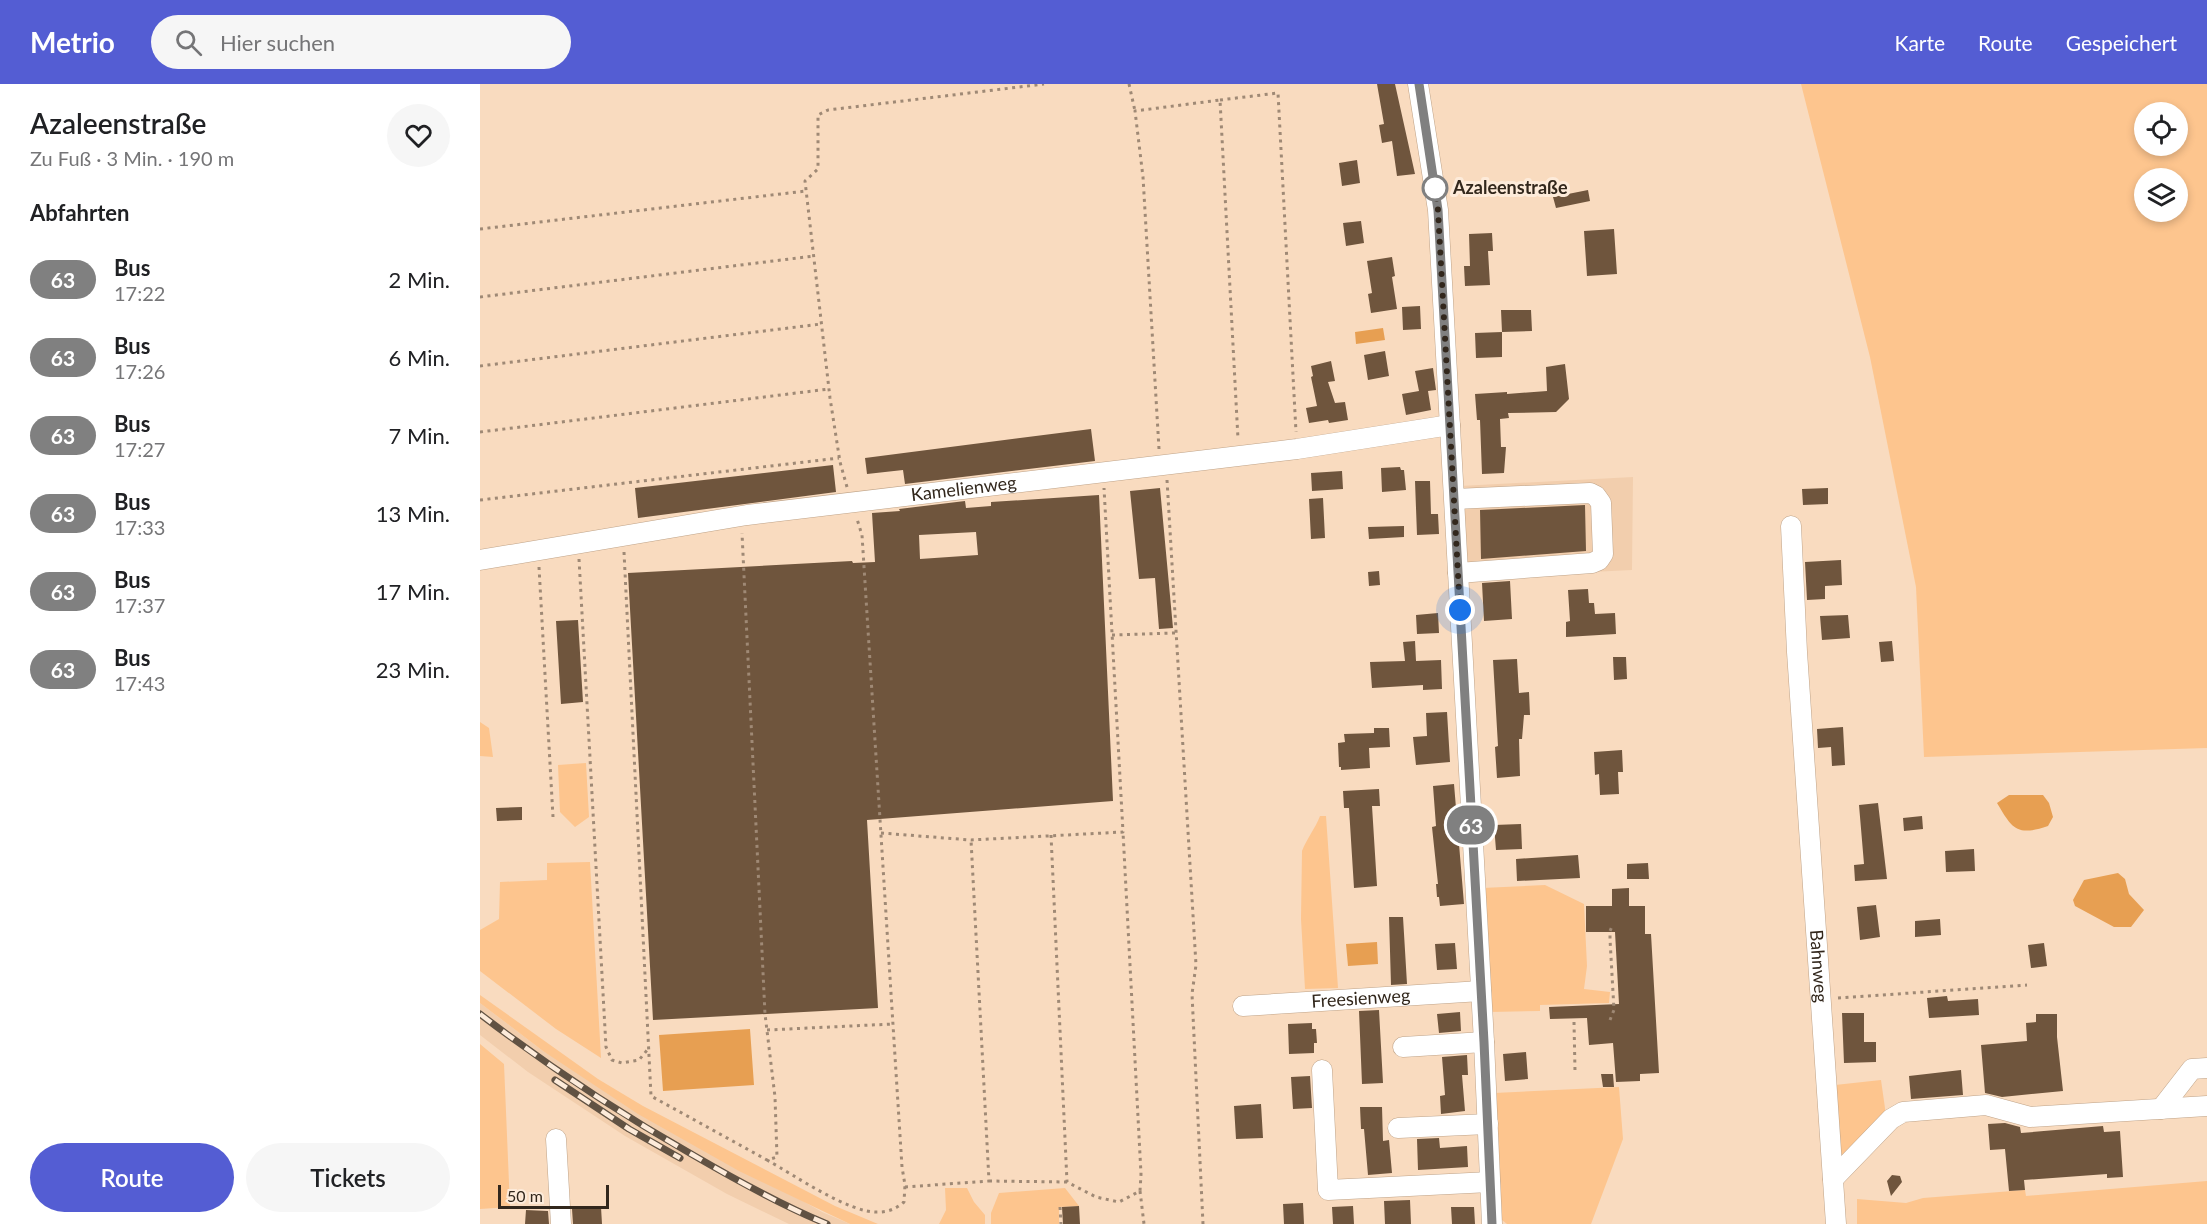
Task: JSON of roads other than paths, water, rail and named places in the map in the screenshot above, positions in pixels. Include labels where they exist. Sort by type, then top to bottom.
[{"type":"street","points":[[1419,84],[1438,210],[1492,1224]]},
{"type":"street","name":"Kamelienweg","points":[[480,560],[741,516],[1297,449],[1450,425]]},
{"type":"street","points":[[1455,499],[1590,493],[1596,496],[1601,503],[1603,554],[1599,560],[1592,563],[1458,573]]},
{"type":"street","name":"Bahnweg","points":[[1791,526],[1800,708],[1836,1224]]},
{"type":"street","name":"Freesienweg","points":[[1243,1005],[1481,991]]},
{"type":"street","points":[[1403,1047],[1484,1042]]},
{"type":"street","points":[[2161,1109],[2192,1069],[2207,1068]]},
{"type":"street","points":[[1322,1070],[1328,1190],[1490,1182]]},
{"type":"street","points":[[1833,1179],[1891,1119],[1903,1112],[1986,1105],[2030,1117],[2207,1106]]},
{"type":"street","points":[[1398,1128],[1488,1124]]},
{"type":"street","points":[[556,1139],[561,1224]]},
{"type":"railway","points":[[480,1014],[584,1088],[638,1123],[742,1183],[827,1224]]},
{"type":"railway","points":[[555,1080],[629,1129],[680,1158]]},
{"type":"place","name":"Azaleenstraße","points":[[1435,188]]}]
